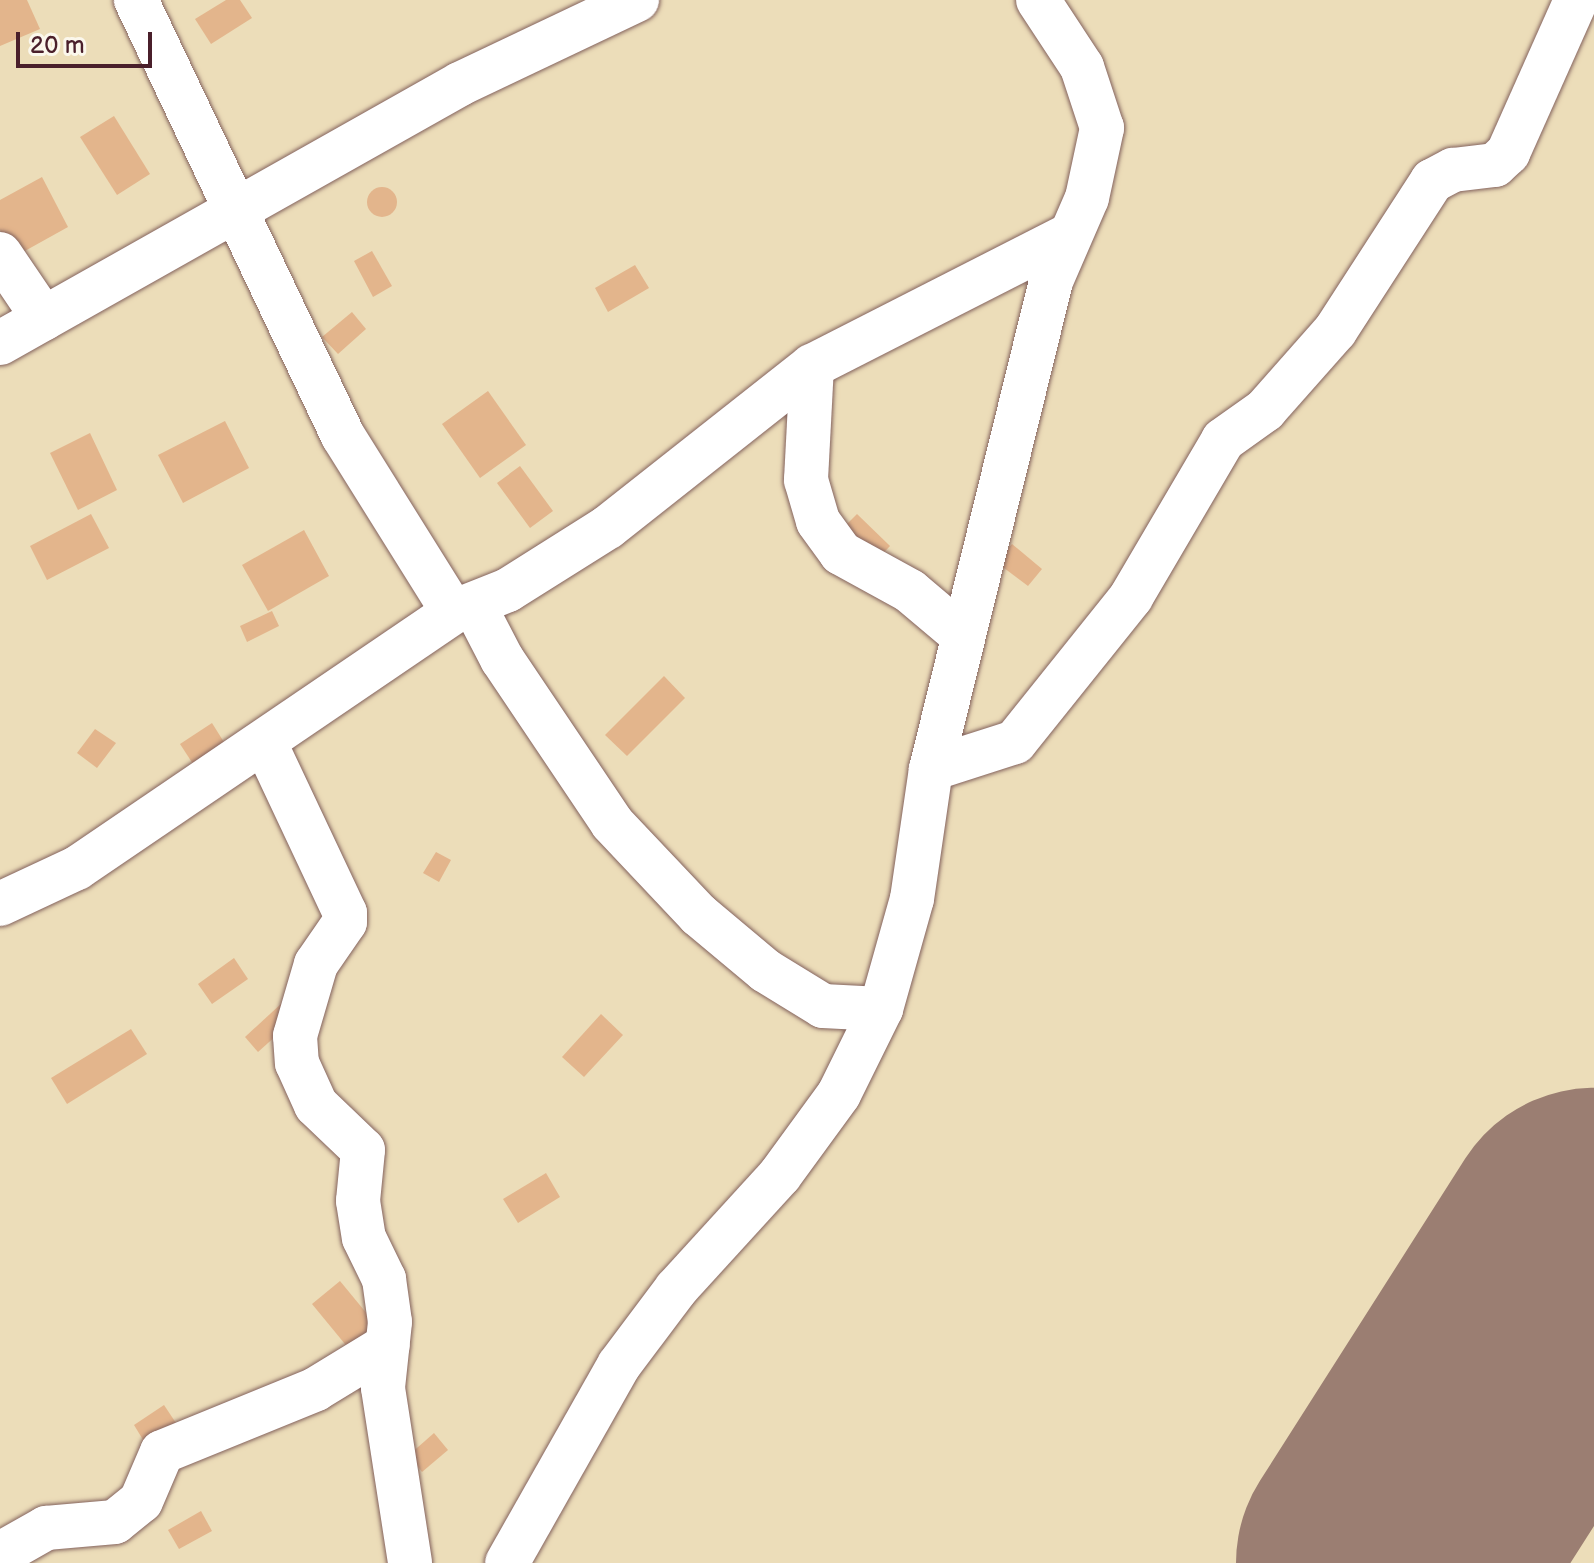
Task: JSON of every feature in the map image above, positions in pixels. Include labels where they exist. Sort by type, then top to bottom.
[{"type":"street","points":[[136,0],[233,213],[343,436],[502,659],[612,823],[699,915],[766,971],[823,1006],[881,1009]]},
{"type":"street","points":[[0,343],[460,84],[637,0]]},
{"type":"street","points":[[507,1563],[619,1365],[676,1289],[780,1175],[839,1094],[881,1009],[912,899],[931,769],[962,635],[1051,281],[1087,198],[1102,128],[1082,67],[1038,0]]},
{"type":"street","points":[[931,769],[1015,742],[1131,597],[1223,440],[1265,410],[1335,331],[1432,181],[1453,170],[1495,165],[1508,153],[1576,0]]},
{"type":"street","points":[[0,904],[77,868],[265,743],[383,655],[608,527],[812,366],[1069,235]]},
{"type":"street","points":[[0,254],[44,319]]},
{"type":"street","points":[[812,366],[806,480],[818,521],[841,553],[910,591],[962,635]]},
{"type":"street","points":[[265,743],[345,913],[345,922],[316,964],[301,1009],[295,1036],[297,1063],[322,1113],[361,1145],[358,1201],[364,1238],[384,1279],[388,1345],[383,1388],[410,1563]]},
{"type":"street","points":[[3,1556],[46,1528],[115,1522],[141,1501],[162,1452],[316,1389],[388,1345]]},
{"type":"building","points":[[0,0],[27,0],[40,29],[0,46]]},
{"type":"building","points":[[226,0],[240,0],[252,18],[211,44],[195,19]]},
{"type":"building","points":[[114,116],[150,174],[117,195],[80,137]]},
{"type":"building","points":[[42,177],[68,227],[14,257],[0,230],[0,200]]},
{"type":"building","points":[[382,187],[388,188],[396,196],[396,208],[388,216],[382,217],[376,216],[368,208],[367,202],[368,196],[376,188]]},
{"type":"building","points":[[372,251],[392,286],[373,297],[354,261]]},
{"type":"building","points":[[635,265],[649,288],[608,312],[595,288]]},
{"type":"building","points":[[352,312],[366,329],[338,354],[322,337]]},
{"type":"building","points":[[488,391],[526,445],[480,478],[442,424]]},
{"type":"building","points":[[225,421],[249,468],[183,503],[158,455]]},
{"type":"building","points":[[90,433],[117,490],[78,510],[50,453]]},
{"type":"building","points":[[520,466],[553,511],[530,528],[497,483]]},
{"type":"building","points":[[91,514],[109,548],[47,580],[30,546]]},
{"type":"building","points":[[857,514],[890,546],[873,564],[839,532]]},
{"type":"building","points":[[304,530],[329,576],[268,611],[242,565]]},
{"type":"building","points":[[1012,544],[1042,569],[1028,586],[996,562]]},
{"type":"building","points":[[272,611],[279,626],[247,642],[240,626]]},
{"type":"building","points":[[664,676],[685,698],[627,756],[605,735]]},
{"type":"building","points":[[212,723],[227,747],[195,767],[180,744]]},
{"type":"building","points":[[95,729],[116,743],[97,768],[77,753]]},
{"type":"building","points":[[436,852],[451,860],[439,882],[423,873]]},
{"type":"building","points":[[234,958],[248,979],[212,1004],[198,984]]},
{"type":"building","points":[[283,1002],[297,1017],[258,1052],[245,1037]]},
{"type":"building","points":[[601,1014],[623,1035],[584,1077],[562,1057]]},
{"type":"building","points":[[131,1029],[147,1054],[67,1104],[51,1078]]},
{"type":"building","points":[[546,1173],[560,1197],[518,1223],[503,1199]]},
{"type":"building","points":[[340,1281],[382,1332],[354,1355],[312,1304]]},
{"type":"building","points":[[164,1405],[176,1423],[145,1443],[134,1425]]},
{"type":"building","points":[[434,1433],[448,1450],[422,1472],[409,1455]]},
{"type":"building","points":[[201,1511],[212,1531],[179,1549],[168,1530]]},
{"type":"runway","points":[[1389,1563],[1594,1241]]}]
